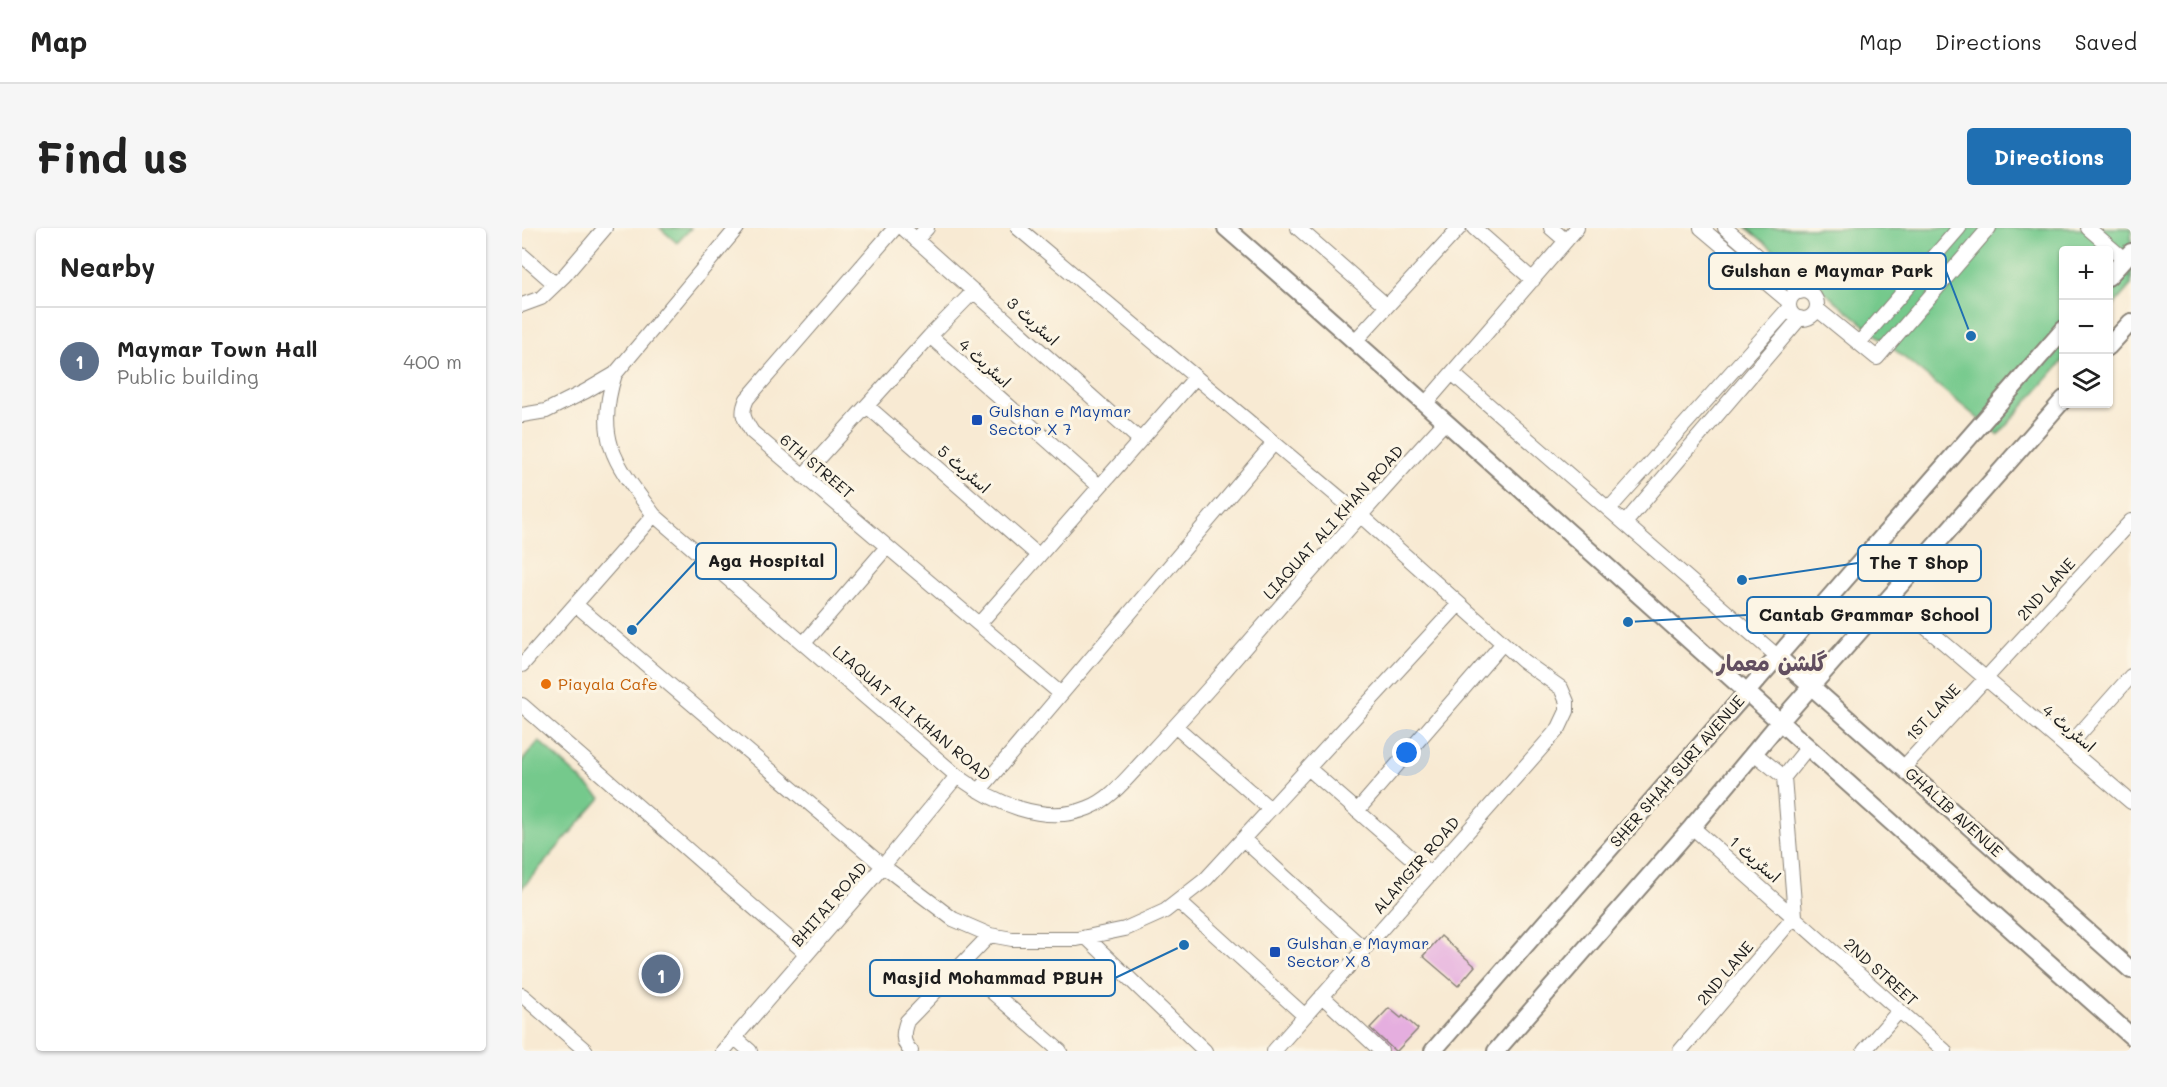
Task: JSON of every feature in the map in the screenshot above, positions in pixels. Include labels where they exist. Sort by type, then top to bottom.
[{"type":"street","points":[[522,304],[541,298],[605,228]]},
{"type":"street","name":"LIAQUAT ALI KHAN ROAD","points":[[737,228],[615,374],[607,398],[605,421],[611,448],[623,474],[654,515],[957,776],[979,791],[1000,801],[1035,813],[1068,814],[1088,809],[1107,799],[1175,726],[1445,422]]},
{"type":"street","name":"6TH STREET","points":[[895,228],[747,399],[742,409],[744,420],[752,432],[1061,694]]},
{"type":"street","name":"اسٹریٹ 3","points":[[903,228],[1140,440]]},
{"type":"street","points":[[916,240],[927,228]]},
{"type":"street","points":[[1018,228],[1360,515],[1503,643],[1357,811]]},
{"type":"street","points":[[1226,228],[1426,403],[1779,723],[2131,1036]]},
{"type":"street","points":[[1298,228],[1387,306]]},
{"type":"street","points":[[1355,341],[1459,228]]},
{"type":"street","points":[[1474,228],[1533,280]]},
{"type":"street","points":[[1551,228],[1566,242]]},
{"type":"street","points":[[1426,403],[1578,228]]},
{"type":"street","points":[[1609,509],[1790,305],[1795,294],[1807,292],[1813,295],[1817,302],[1817,309],[1807,318],[1793,315],[1790,305],[1701,228]]},
{"type":"street","points":[[1725,228],[1800,292]]},
{"type":"street","points":[[1859,343],[1959,228]]},
{"type":"street","points":[[1817,309],[1877,358],[1989,228]]},
{"type":"street","points":[[2088,228],[2128,255],[2113,272]]},
{"type":"street","points":[[522,255],[555,284]]},
{"type":"street","points":[[803,476],[974,291]]},
{"type":"street","points":[[1625,523],[1800,318]]},
{"type":"street","points":[[2113,342],[2131,322]]},
{"type":"street","name":"SHER SHAH SURI AVENUE","points":[[1433,1051],[2059,335]]},
{"type":"street","name":"اسٹریٹ 4","points":[[930,336],[1099,486]]},
{"type":"street","points":[[1452,373],[1777,656]]},
{"type":"street","points":[[522,415],[546,411],[615,374]]},
{"type":"street","points":[[979,624],[1195,378]]},
{"type":"street","name":"اسٹریٹ 5","points":[[867,405],[1039,556]]},
{"type":"street","points":[[1496,1051],[1692,827],[1811,686],[2059,405]]},
{"type":"street","points":[[979,791],[1274,443]]},
{"type":"street","points":[[522,665],[527,649],[576,605],[654,515]]},
{"type":"street","name":"2ND LANE","points":[[1986,680],[2131,521]]},
{"type":"street","points":[[804,643],[887,547]]},
{"type":"street","points":[[1890,597],[1986,680]]},
{"type":"street","points":[[576,605],[883,866],[953,919],[990,935],[1012,939],[1077,939],[1125,928],[1165,911],[1206,879],[1459,604]]},
{"type":"street","name":"ALAMGIR ROAD","points":[[1274,1051],[1559,728],[1567,711],[1568,702],[1560,688],[1503,643]]},
{"type":"street","name":"GHALIB AVENUE","points":[[1777,656],[2131,970]]},
{"type":"street","points":[[2067,748],[2131,676]]},
{"type":"street","name":"اسٹریٹ 4","points":[[1986,680],[2131,802]]},
{"type":"street","name":"1ST LANE","points":[[1904,767],[1986,680]]},
{"type":"street","points":[[522,705],[807,954]]},
{"type":"street","points":[[1175,726],[1270,809]]},
{"type":"street","points":[[1795,916],[1784,777],[1808,747]]},
{"type":"street","points":[[1754,753],[1784,777]]},
{"type":"street","points":[[1308,768],[1430,874]]},
{"type":"street","name":"BHITAI ROAD","points":[[723,1051],[883,866],[957,776]]},
{"type":"street","name":"اسٹریٹ 1","points":[[1692,827],[1795,916]]},
{"type":"street","points":[[1243,839],[1364,949]]},
{"type":"street","points":[[1178,901],[1305,1016]]},
{"type":"street","name":"2ND LANE","points":[[1680,1051],[1795,916]]},
{"type":"street","name":"2ND STREET","points":[[1795,916],[1945,1051]]},
{"type":"street","points":[[911,1051],[902,1035],[907,1021],[990,935]]},
{"type":"street","points":[[1086,937],[1204,1051]]},
{"type":"street","points":[[961,964],[1060,1051]]},
{"type":"street","points":[[522,995],[586,1051]]},
{"type":"street","points":[[1322,996],[1381,1051]]},
{"type":"street","points":[[1864,1051],[1899,1011]]},
{"type":"street","points":[[734,1037],[750,1051]]},
{"type":"green space","points":[[660,228],[691,228],[677,243]]},
{"type":"green space","points":[[1747,228],[2131,228],[2131,285],[2113,306],[2113,246],[2059,246],[2059,366],[1998,435]]},
{"type":"green space","points":[[539,741],[601,798],[522,888],[522,761]]},
{"type":"building","points":[[1441,936],[1475,966],[1458,986],[1423,956]]},
{"type":"building","points":[[1389,1008],[1418,1029],[1397,1051],[1370,1028]]},
{"type":"place","name":"Gulshan e Maymar Park","points":[[1971,336]]},
{"type":"place","name":"Gulshan e Maymar Sector X 7","points":[[977,420]]},
{"type":"place","name":"The T Shop","points":[[1742,580]]},
{"type":"place","name":"Cantab Grammar School","points":[[1628,622]]},
{"type":"place","name":"Aga Hospital","points":[[632,630]]},
{"type":"place","name":"Piayala Cafe","points":[[546,684]]},
{"type":"place","name":"Masjid Mohammad PBUH","points":[[1184,945]]},
{"type":"place","name":"Gulshan e Maymar Sector X 8","points":[[1275,952]]},
{"type":"place","name":"Maymar Town Hall","points":[[661,974]]},
{"type":"district","name":"گلشن معمار","points":[[1772,663]]}]
